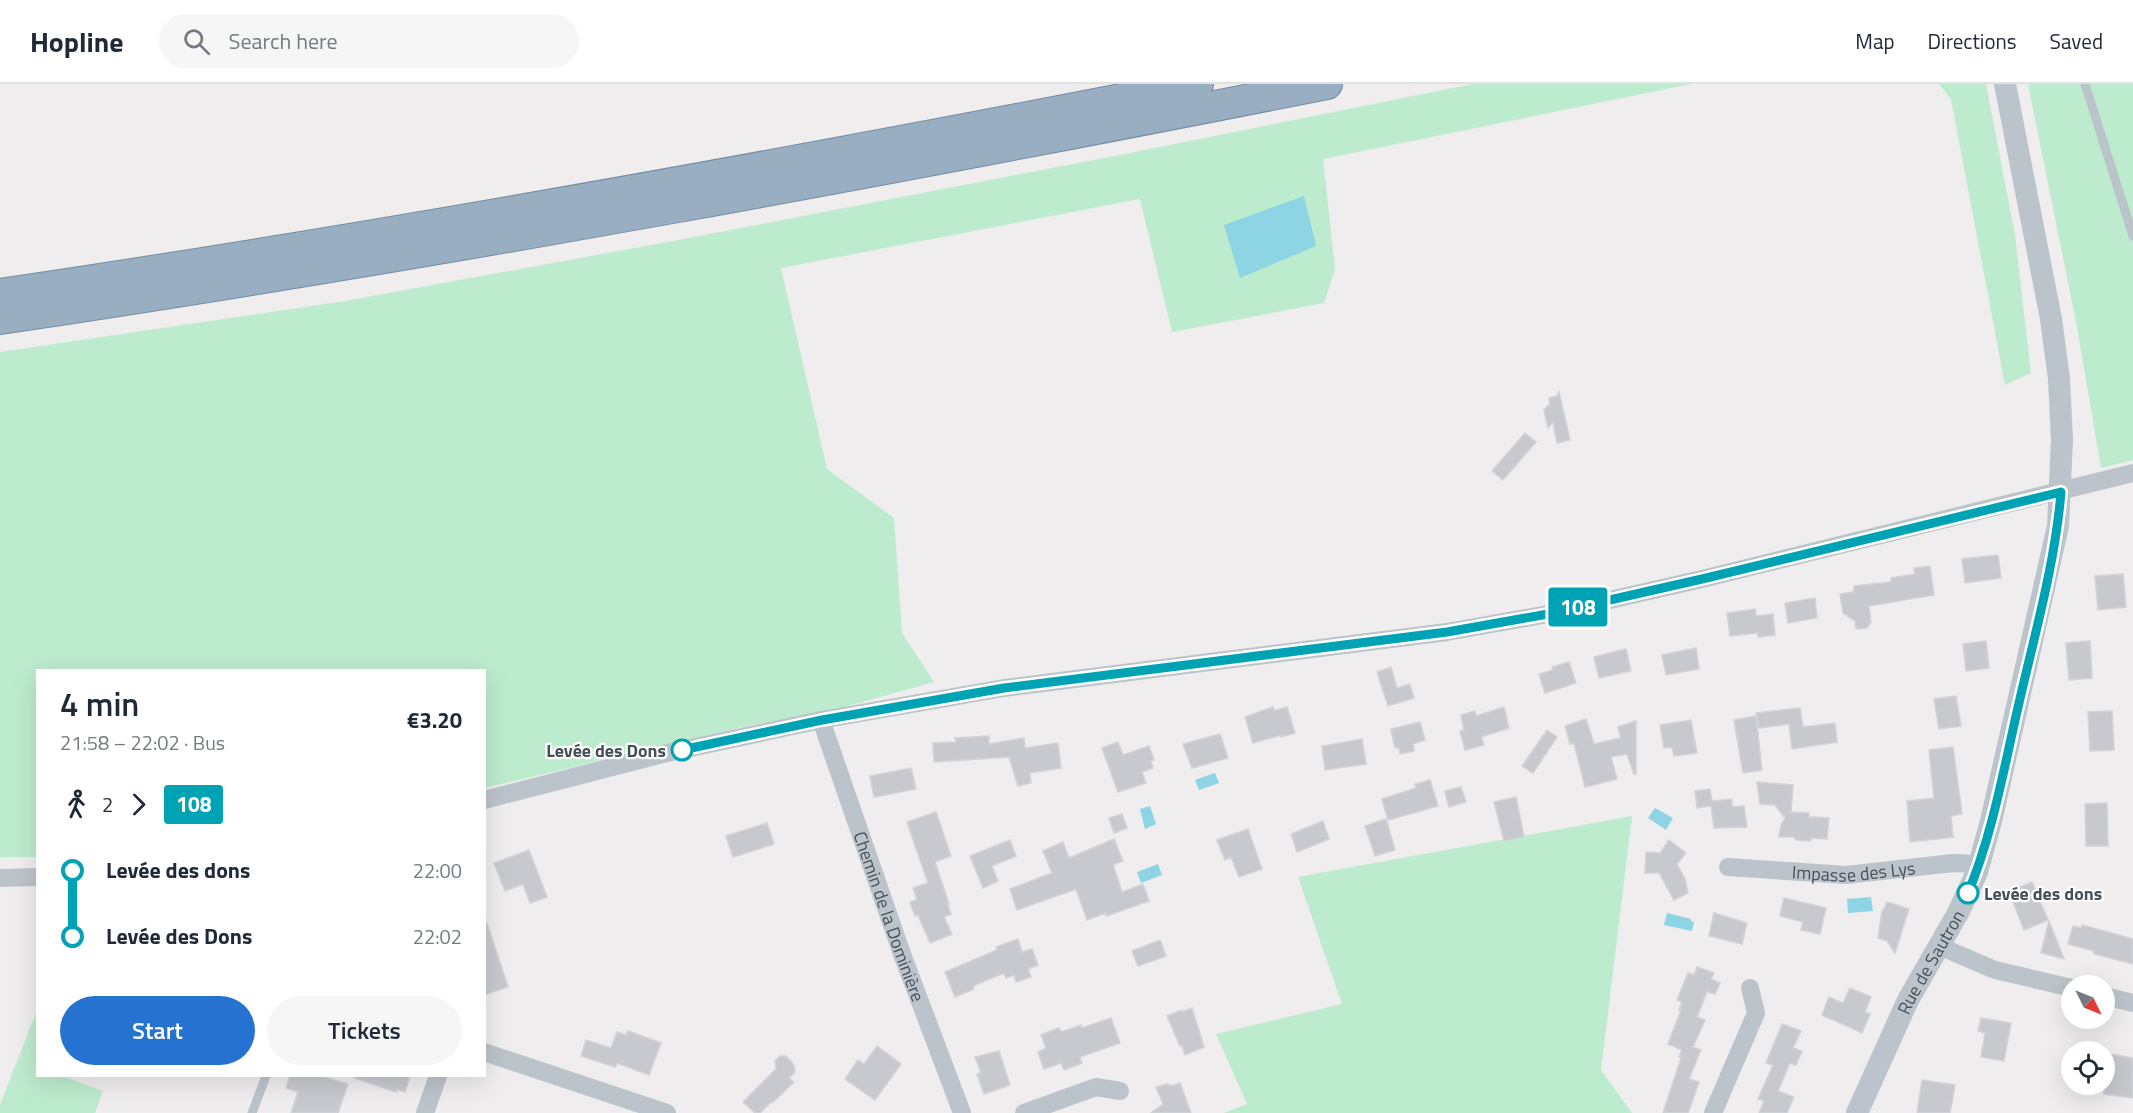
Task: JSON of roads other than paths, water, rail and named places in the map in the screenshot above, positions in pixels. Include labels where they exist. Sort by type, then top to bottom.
[{"type":"highway","points":[[0,294],[205,264],[491,216],[788,163],[1198,84]]},
{"type":"highway","points":[[0,320],[350,265],[603,222],[935,161],[1326,84]]},
{"type":"street","name":"Rue de Sautron","points":[[1857,1113],[1908,1000],[1968,893],[1979,864],[2058,526],[2061,492],[2059,379],[2054,339],[2006,84]]},
{"type":"street","points":[[486,799],[667,753],[822,720],[1004,688],[1447,632],[1548,614],[1702,579],[2133,473]]},
{"type":"street","name":"Chemin de la Dominière","points":[[822,720],[898,942],[962,1113]]},
{"type":"street","name":"Impasse des Lys","points":[[1728,867],[1846,875],[1953,862],[1979,864]]},
{"type":"street","points":[[0,878],[36,877]]},
{"type":"street","points":[[1939,946],[1995,970],[2061,985]]},
{"type":"street","points":[[1713,1113],[1755,1013],[1750,988]]},
{"type":"street","points":[[2115,999],[2133,1003]]},
{"type":"street","points":[[486,1053],[667,1113]]},
{"type":"street","points":[[425,1113],[438,1077]]},
{"type":"street","points":[[1024,1113],[1096,1086],[1120,1091]]},
{"type":"lane","points":[[2085,84],[2133,236]]},
{"type":"lane","points":[[252,1113],[266,1077]]},
{"type":"water","points":[[1304,196],[1316,246],[1240,278],[1224,225]]},
{"type":"water","points":[[1215,773],[1219,783],[1199,790],[1195,780]]},
{"type":"water","points":[[1150,806],[1156,824],[1145,829],[1140,809]]},
{"type":"water","points":[[1655,808],[1673,818],[1666,830],[1648,818]]},
{"type":"water","points":[[1158,864],[1162,875],[1141,883],[1137,872]]},
{"type":"water","points":[[1871,897],[1873,911],[1848,913],[1847,899]]},
{"type":"water","points":[[1667,913],[1691,919],[1694,922],[1692,931],[1664,925]]},
{"type":"place","name":"Levée des Dons","points":[[682,750]]},
{"type":"place","name":"Levée des dons","points":[[1968,893]]}]
